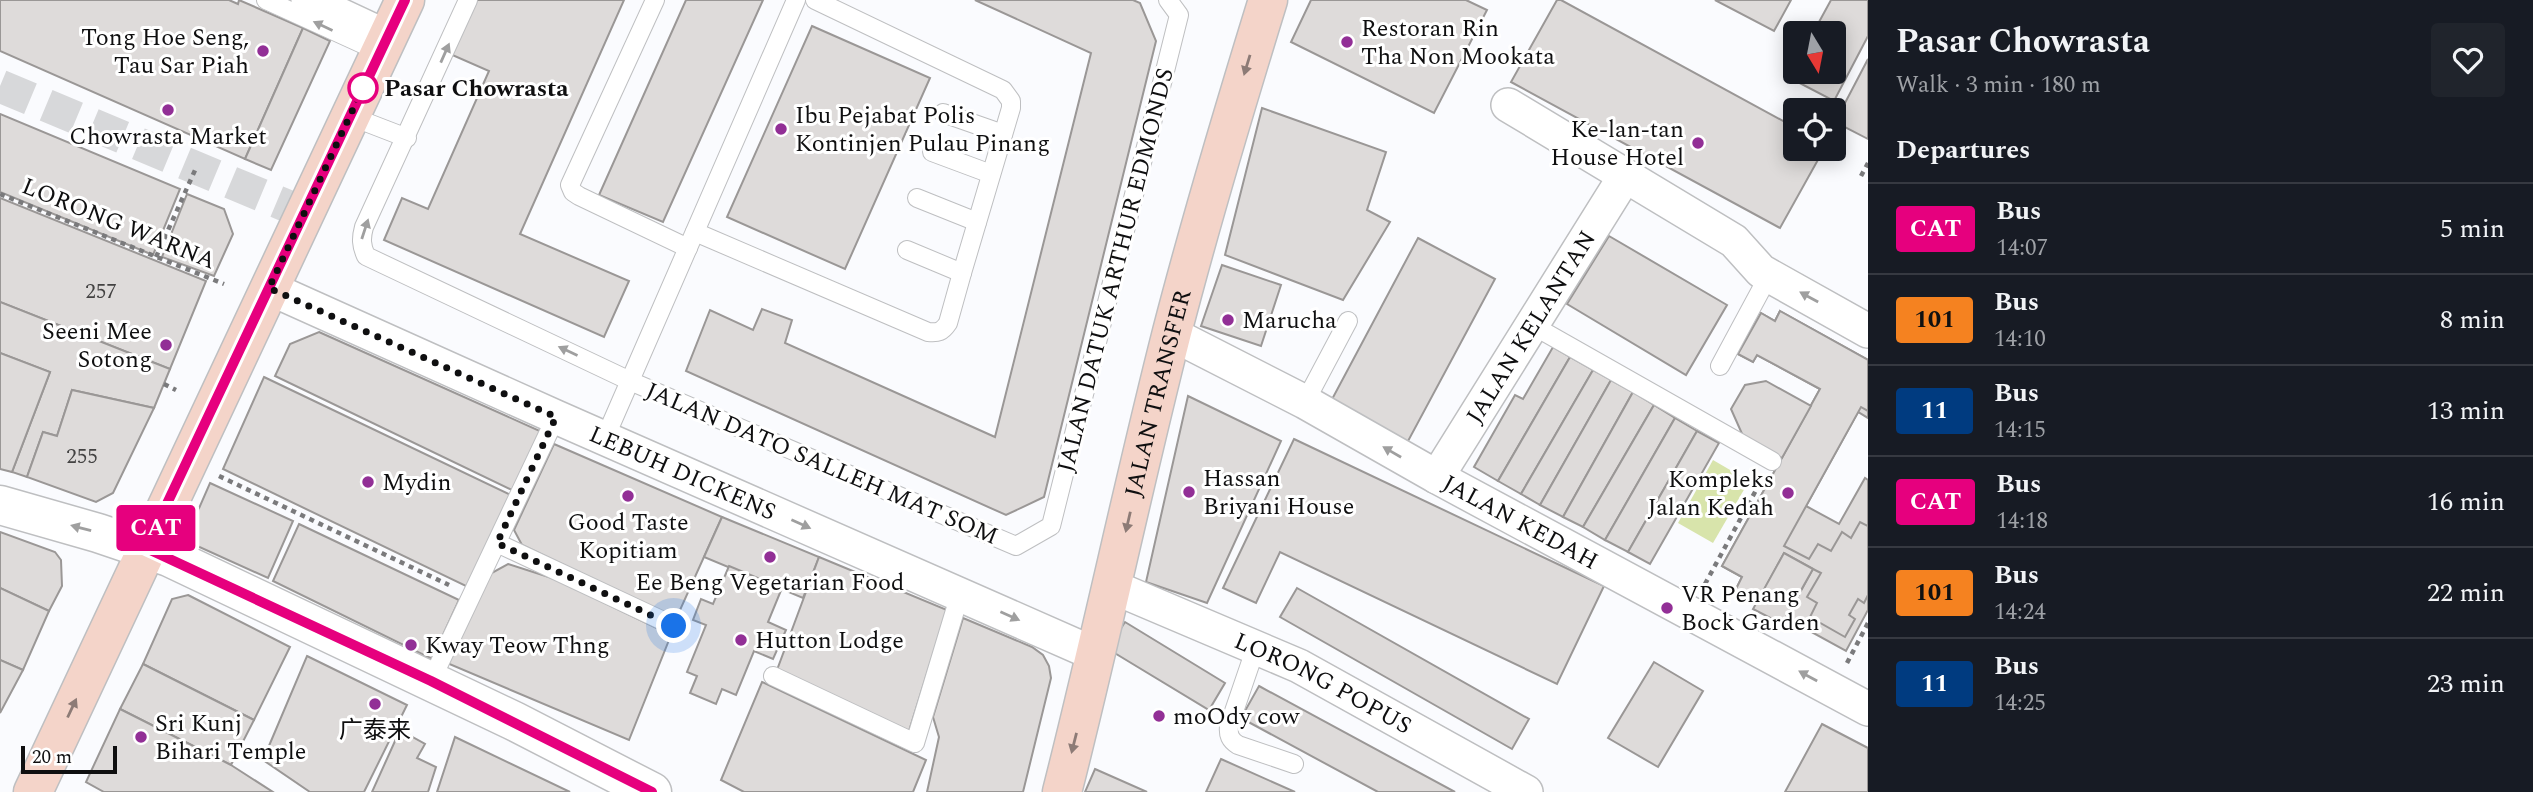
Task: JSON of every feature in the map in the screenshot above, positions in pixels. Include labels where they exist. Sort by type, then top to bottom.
[{"type":"main road","points":[[33,792],[405,0]]},
{"type":"main road","name":"JALAN TRANSFER","points":[[1062,792],[1172,334],[1222,148],[1268,0]]},
{"type":"street","points":[[308,0],[384,44]]},
{"type":"street","points":[[1508,105],[1734,241],[1761,271],[1868,331]]},
{"type":"street","name":"JALAN KELANTAN","points":[[1437,477],[1625,176]]},
{"type":"street","name":"LEBUH DICKENS","points":[[269,288],[1097,655]]},
{"type":"street","name":"JALAN KEDAH","points":[[1172,334],[1305,402],[1437,477],[1868,709]]},
{"type":"street","points":[[0,505],[146,548],[431,681],[652,792]]},
{"type":"street","name":"LORONG POPUS","points":[[1113,587],[1299,666],[1526,792]]},
{"type":"lane","points":[[265,0],[384,44]]},
{"type":"lane","points":[[468,0],[364,227],[362,247],[366,256],[630,381]]},
{"type":"lane","points":[[655,0],[570,185],[573,192],[936,333],[943,330],[948,323],[1011,101],[1003,90],[815,0]]},
{"type":"lane","points":[[605,438],[796,0]]},
{"type":"lane","name":"JALAN DATUK ARTHUR EDMONDS","points":[[1051,526],[1174,7]]},
{"type":"lane","points":[[943,113],[1003,134]]},
{"type":"lane","points":[[350,116],[407,138]]},
{"type":"lane","points":[[932,152],[991,174]]},
{"type":"lane","points":[[917,198],[978,222]]},
{"type":"lane","points":[[907,250],[962,273]]},
{"type":"lane","points":[[1720,366],[1769,275]]},
{"type":"lane","points":[[1305,402],[1348,321]]},
{"type":"lane","points":[[1532,325],[1772,461]]},
{"type":"lane","name":"JALAN DATO SALLEH MAT SOM","points":[[630,381],[1016,546],[1051,526]]},
{"type":"lane","points":[[431,681],[556,417]]},
{"type":"lane","points":[[497,543],[674,626]]},
{"type":"lane","points":[[774,676],[915,743],[960,594]]},
{"type":"lane","points":[[1256,647],[1228,734],[1238,745],[1294,764]]},
{"type":"path","points":[[1861,176],[1868,163]]},
{"type":"path","points":[[156,257],[196,168]]},
{"type":"path","name":"LORONG WARNA","points":[[0,194],[224,284]]},
{"type":"path","points":[[164,384],[176,390]]},
{"type":"path","points":[[1690,613],[1772,461]]},
{"type":"path","points":[[209,471],[471,596]]},
{"type":"path","points":[[1833,690],[1868,623]]},
{"type":"green space","points":[[1713,460],[1749,481],[1713,543],[1678,523]]},
{"type":"building","points":[[0,0],[229,0],[238,4],[239,0],[303,28],[245,159],[0,51]]},
{"type":"building","points":[[474,0],[624,0],[520,234],[629,281],[604,337],[384,240],[402,198],[428,209],[489,71],[450,54]]},
{"type":"building","points":[[686,0],[763,0],[663,222],[599,195]]},
{"type":"building","points":[[975,0],[1133,0],[1140,3],[1156,41],[1044,497],[1006,515],[686,371],[710,310],[753,330],[762,309],[792,320],[785,343],[995,437],[1091,53]]},
{"type":"building","points":[[1311,0],[1466,0],[1487,10],[1434,113],[1291,42]]},
{"type":"building","points":[[1557,0],[1561,0],[1783,121],[1783,161],[1817,161],[1780,228],[1511,82]]},
{"type":"building","points":[[1715,0],[1791,0],[1774,31]]},
{"type":"building","points":[[1831,0],[1868,0],[1868,36],[1846,78],[1846,21],[1820,21]]},
{"type":"building","points":[[812,26],[930,78],[845,269],[727,217]]},
{"type":"building","points":[[303,28],[330,41],[271,170],[245,159]]},
{"type":"building","points":[[1868,59],[1868,139],[1846,128],[1846,101]]},
{"type":"building","points":[[1801,84],[1843,84],[1836,98],[1828,98]]},
{"type":"building","points":[[1262,108],[1386,152],[1367,210],[1390,222],[1343,300],[1225,255]]},
{"type":"building","points":[[0,114],[180,189],[153,255],[0,192]]},
{"type":"building","points":[[187,194],[224,209],[233,234],[214,276],[162,257]]},
{"type":"building","points":[[0,198],[206,281],[170,369],[0,302]]},
{"type":"building","points":[[1609,236],[1727,305],[1686,375],[1567,304]]},
{"type":"building","points":[[1418,238],[1495,279],[1407,443],[1330,403]]},
{"type":"building","points":[[1222,265],[1281,285],[1261,346],[1201,326]]},
{"type":"building","points":[[0,302],[170,369],[154,408],[72,390],[57,436],[43,432],[27,477],[12,472],[50,372],[0,353]]},
{"type":"building","name":"Kompleks Jalan Kedah","points":[[1780,311],[1868,360],[1868,418],[1858,412],[1806,506],[1839,524],[1865,478],[1868,480],[1868,610],[1846,651],[1786,618],[1813,569],[1784,553],[1757,603],[1735,591],[1742,577],[1722,566],[1820,389],[1757,355],[1753,362],[1738,354],[1761,313],[1775,321]]},
{"type":"building","name":"Kompleks Jalan Kedah","points":[[1780,311],[1868,360],[1868,411],[1861,407],[1784,546],[1809,559],[1818,544],[1831,551],[1842,532],[1851,538],[1860,522],[1868,526],[1868,595],[1864,603],[1858,599],[1849,615],[1855,619],[1845,637],[1810,617],[1817,603],[1807,597],[1821,573],[1784,553],[1757,603],[1735,591],[1742,577],[1722,566],[1820,389],[1757,355],[1753,362],[1738,354],[1761,313],[1775,321]]},
{"type":"building","name":"Mydin","points":[[319,332],[542,432],[514,491],[275,376],[290,344]]},
{"type":"building","points":[[1553,347],[1570,357],[1498,481],[1474,467],[1515,395],[1523,399]]},
{"type":"building","points":[[0,353],[50,372],[12,472],[0,469]]},
{"type":"building","points":[[1570,357],[1593,370],[1521,494],[1498,481]]},
{"type":"building","points":[[1593,370],[1611,380],[1540,505],[1521,494]]},
{"type":"building","name":"Mydin","points":[[264,377],[513,496],[470,588],[223,469]]},
{"type":"building","points":[[1611,380],[1633,392],[1563,517],[1540,505]]},
{"type":"building","points":[[1766,381],[1811,406],[1782,458],[1743,436],[1731,409],[1745,385]]},
{"type":"building","points":[[72,390],[154,408],[113,493],[96,502],[27,477],[43,432],[57,436]]},
{"type":"building","points":[[1633,392],[1654,405],[1583,527],[1563,517]]},
{"type":"building","points":[[1188,396],[1281,441],[1207,603],[1146,582]]},
{"type":"building","points":[[1654,405],[1675,418],[1605,540],[1583,527]]},
{"type":"building","points":[[1675,418],[1697,431],[1628,552],[1605,540]]},
{"type":"building","points":[[1697,431],[1719,443],[1650,564],[1628,552]]},
{"type":"building","points":[[1294,439],[1604,586],[1557,684],[1280,552],[1256,603],[1223,588]]},
{"type":"building","points":[[554,444],[722,517],[676,619],[522,545],[514,530]]},
{"type":"building","points":[[210,483],[293,521],[268,578],[195,545],[190,529]]},
{"type":"building","points":[[722,517],[819,557],[803,598],[704,557]]},
{"type":"building","points":[[299,524],[459,600],[432,659],[273,581]]},
{"type":"building","points":[[0,532],[55,552],[61,560],[62,586],[49,611],[0,588]]},
{"type":"building","points":[[1784,553],[1813,569],[1782,624],[1753,609]]},
{"type":"building","points":[[819,557],[947,610],[909,731],[777,670]]},
{"type":"building","points":[[508,564],[558,580],[671,635],[629,740],[447,663],[488,575]]},
{"type":"building","name":"Hutton Lodge","points":[[729,566],[782,588],[768,622],[786,630],[773,659],[754,651],[736,695],[722,689],[716,704],[690,693],[697,676],[687,672],[706,625],[693,620],[701,599],[713,604]]},
{"type":"building","points":[[0,588],[49,611],[23,670],[0,660]]},
{"type":"building","points":[[1297,588],[1529,719],[1512,749],[1280,617]]},
{"type":"building","points":[[188,595],[290,647],[254,720],[143,664],[172,599]]},
{"type":"building","points":[[963,618],[1032,647],[1043,655],[1049,666],[1051,678],[1023,792],[927,792],[939,737],[933,717]]},
{"type":"building","points":[[1125,622],[1225,683],[1209,710],[1108,649]]},
{"type":"building","points":[[307,656],[407,705],[364,792],[310,792],[263,760]]},
{"type":"building","points":[[0,660],[23,670],[0,713]]},
{"type":"building","points":[[1654,662],[1703,691],[1658,767],[1608,738]]},
{"type":"building","points":[[143,664],[254,720],[231,765],[120,709]]},
{"type":"building","points":[[762,682],[926,760],[913,792],[744,792],[721,780]]},
{"type":"building","points":[[1259,686],[1455,792],[1378,792],[1241,718]]},
{"type":"building","name":"Sri Kunj Bihari Temple","points":[[120,709],[231,765],[273,792],[104,792],[86,782]]},
{"type":"building","points":[[1822,724],[1868,748],[1868,792],[1785,792]]},
{"type":"building","points":[[400,730],[425,744],[417,758],[436,767],[428,792],[372,792]]},
{"type":"building","points":[[455,737],[570,792],[437,792]]},
{"type":"building","points":[[1221,759],[1295,792],[1206,792]]},
{"type":"building","points":[[1095,769],[1147,792],[1085,792]]},
{"type":"tunnel","points":[[0,86],[304,213]]},
{"type":"bus line","name":"CAT","points":[[405,0],[146,548],[514,721],[652,792]]},
{"type":"place","name":"Restoran Rin Tha Non Mookata","points":[[1347,42]]},
{"type":"place","name":"Tong Hoe Seng, Tau Sar Piah","points":[[263,51]]},
{"type":"place","name":"Pasar Chowrasta","points":[[363,88]]},
{"type":"place","name":"Chowrasta Market","points":[[168,110]]},
{"type":"place","name":"Ibu Pejabat Polis Kontinjen Pulau Pinang","points":[[781,129]]},
{"type":"place","name":"Ke-lan-tan House Hotel","points":[[1698,143]]},
{"type":"place","name":"Marucha","points":[[1228,320]]},
{"type":"place","name":"Seeni Mee Sotong","points":[[166,345]]},
{"type":"place","name":"Mydin","points":[[368,482]]},
{"type":"place","name":"Hassan Briyani House","points":[[1189,492]]},
{"type":"place","name":"Kompleks Jalan Kedah","points":[[1788,493]]},
{"type":"place","name":"Good Taste Kopitiam","points":[[628,496]]},
{"type":"place","name":"Ee Beng Vegetarian Food","points":[[770,557]]},
{"type":"place","name":"VR Penang Bock Garden","points":[[1667,608]]},
{"type":"place","name":"Hutton Lodge","points":[[741,640]]},
{"type":"place","name":"Kway Teow Thng","points":[[411,645]]},
{"type":"place","name":"广泰来","points":[[375,704]]},
{"type":"place","name":"moOdy cow","points":[[1159,716]]},
{"type":"place","name":"Sri Kunj Bihari Temple","points":[[141,737]]},
{"type":"route","points":[[363,88],[269,288],[556,417],[497,543],[674,626]]}]
